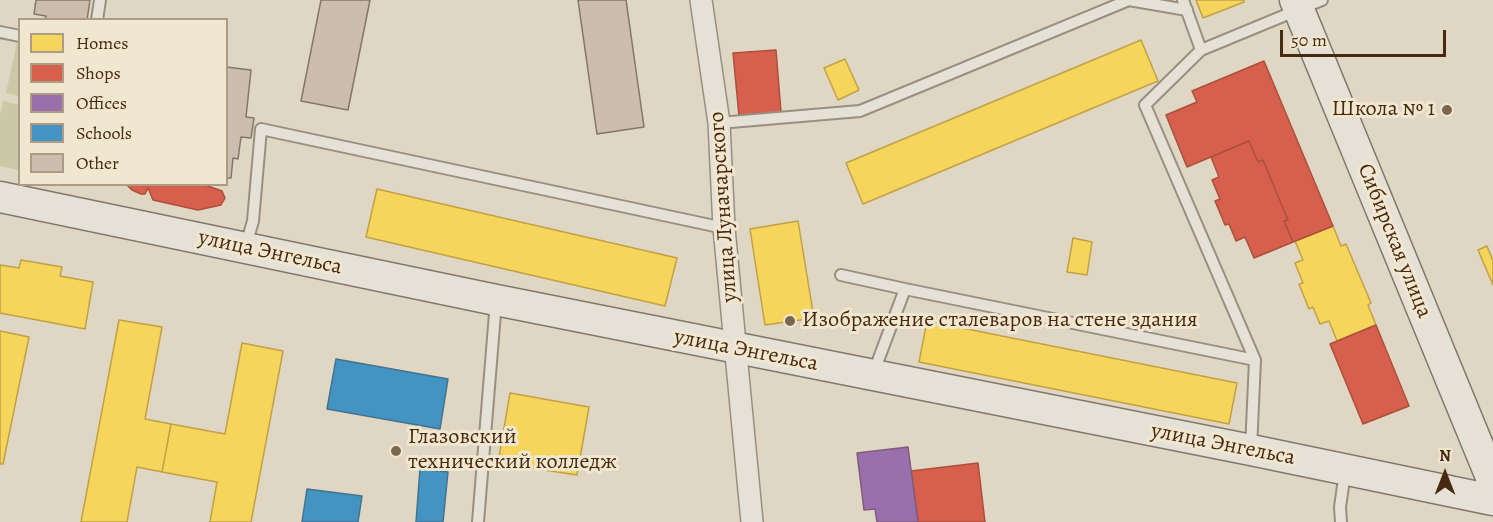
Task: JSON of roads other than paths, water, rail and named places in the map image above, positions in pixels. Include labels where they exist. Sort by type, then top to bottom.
[{"type":"main road","name":"Сибирская улица","points":[[1306,3],[1493,482]]},
{"type":"main road","name":"улица Энгельса","points":[[0,197],[736,349],[1493,500]]},
{"type":"street","name":"улица Луначарского","points":[[701,0],[719,123],[724,228],[752,522]]},
{"type":"lane","points":[[97,18],[100,0]]},
{"type":"lane","points":[[719,123],[860,111],[1129,0],[1185,5],[1201,50]]},
{"type":"lane","points":[[1251,450],[1255,360],[1145,105],[1201,50],[1306,3]]},
{"type":"lane","points":[[0,32],[18,36]]},
{"type":"lane","points":[[245,247],[253,221],[261,129],[724,228]]},
{"type":"lane","points":[[841,275],[1255,360]]},
{"type":"lane","points":[[873,375],[905,288]]},
{"type":"lane","points":[[478,522],[496,300]]},
{"type":"lane","points":[[1341,522],[1340,507],[1345,470]]},
{"type":"place","name":"Школа № 1","points":[[1447,110]]},
{"type":"place","name":"Изображение сталеваров на стене здания","points":[[790,321]]},
{"type":"place","name":"Глазовский технический колледж","points":[[396,451]]}]
